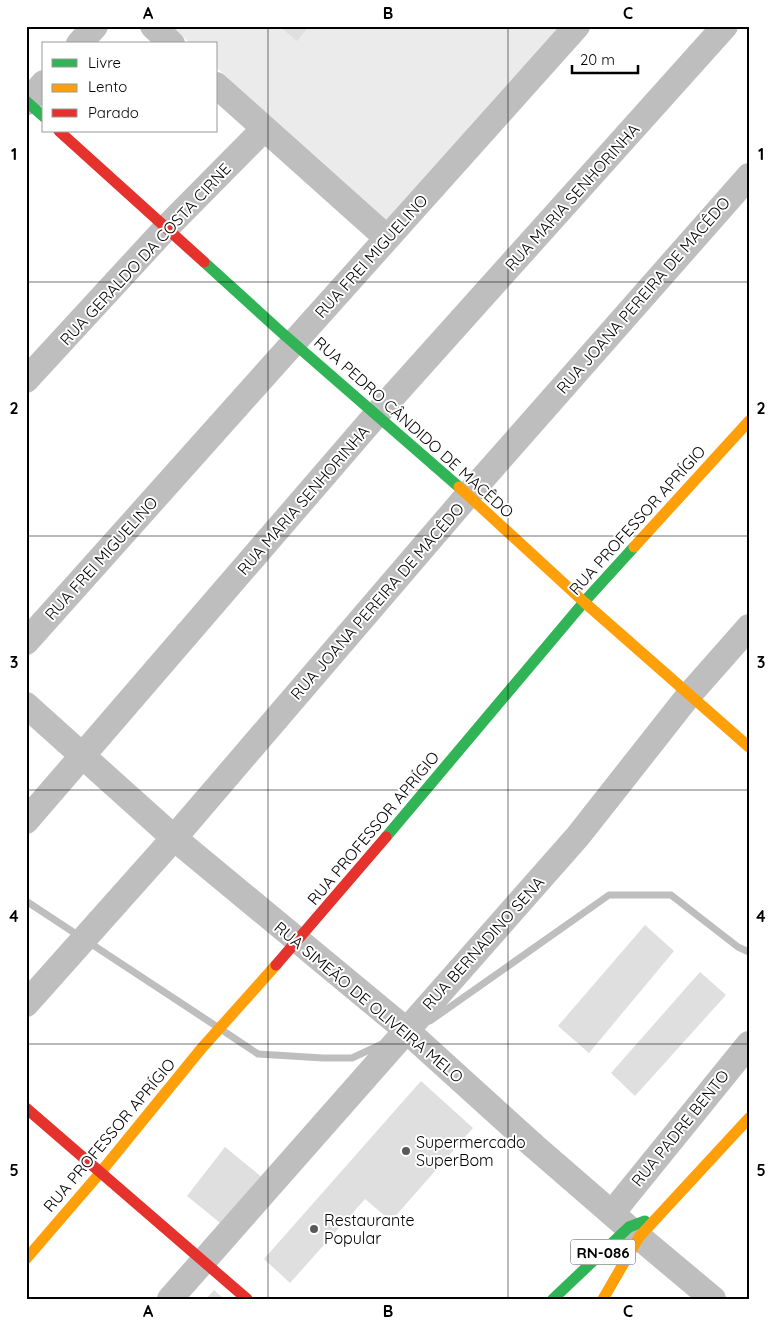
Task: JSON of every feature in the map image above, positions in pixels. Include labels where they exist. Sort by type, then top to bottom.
[{"type":"street","points":[[81,42],[94,26]]},
{"type":"street","points":[[153,26],[170,42]]},
{"type":"street","name":"RUA FREI MIGUELINO","points":[[26,642],[576,26]]},
{"type":"street","name":"RUA MARIA SENHORINHA","points":[[26,821],[376,415],[725,26]]},
{"type":"street","points":[[42,85],[26,102],[42,115]]},
{"type":"street","points":[[218,87],[387,238]]},
{"type":"street","name":"RUA GERALDO DA COSTA CIRNE","points":[[26,380],[166,228],[264,129]]},
{"type":"street","name":"RUA PEDRO CÂNDIDO DE MACÊDO","points":[[60,132],[281,332],[468,495],[584,602],[749,747]]},
{"type":"street","name":"RUA JOANA PEREIRA DE MACÊDO","points":[[26,1004],[174,838],[468,495],[749,176]]},
{"type":"street","name":"RUA PROFESSOR APRÍGIO","points":[[26,1259],[100,1173],[201,1049],[298,941],[584,602],[749,421]]},
{"type":"street","name":"RUA BERNADINO SENA","points":[[170,1299],[578,836],[689,695],[749,627]]},
{"type":"street","name":"RUA SIMEÃO DE OLIVEIRA MELO","points":[[26,705],[174,838],[406,1030],[534,1146],[713,1299]]},
{"type":"street","name":"RUA PADRE BENTO","points":[[627,1226],[749,1044]]},
{"type":"street","points":[[26,1108],[247,1299]]},
{"type":"street","name":"RN-086","points":[[554,1299],[627,1226],[658,1217],[749,1118]]},
{"type":"street","name":"RN-086","points":[[603,1299],[627,1226]]},
{"type":"shaded area","points":[[172,26],[570,26],[391,227],[218,69],[218,42],[189,42]]},
{"type":"building","points":[[279,26],[309,26],[297,41]]},
{"type":"building","points":[[645,925],[674,951],[589,1053],[558,1026]]},
{"type":"building","points":[[700,972],[726,995],[635,1096],[611,1073]]},
{"type":"building","name":"Supermercado SuperBom","points":[[421,1081],[473,1128],[391,1221],[365,1199],[290,1283],[264,1259]]},
{"type":"building","points":[[225,1147],[263,1178],[224,1226],[187,1196]]},
{"type":"building","points":[[214,1290],[224,1299],[206,1299]]},
{"type":"waterway","points":[[430,1021],[609,895],[671,895],[738,947],[749,952]]},
{"type":"waterway","points":[[26,901],[216,1026]]},
{"type":"waterway","points":[[225,1032],[258,1054],[352,1058],[382,1044]]},
{"type":"traffic: fast","points":[[26,101],[42,115]]},
{"type":"traffic: fast","points":[[204,262],[281,332],[459,487]]},
{"type":"traffic: fast","points":[[386,837],[584,602],[634,547]]},
{"type":"traffic: fast","points":[[553,1299],[629,1227],[645,1221]]},
{"type":"traffic: slow","points":[[634,547],[749,421]]},
{"type":"traffic: slow","points":[[459,487],[584,602],[749,747]]},
{"type":"traffic: slow","points":[[26,1259],[100,1173],[201,1049],[276,965]]},
{"type":"traffic: slow","points":[[603,1299],[639,1237],[749,1118]]},
{"type":"traffic: jam","points":[[60,132],[204,262]]},
{"type":"traffic: jam","points":[[276,965],[386,837]]},
{"type":"traffic: jam","points":[[26,1108],[247,1299]]},
{"type":"place","name":"Supermercado SuperBom","points":[[406,1151]]},
{"type":"place","name":"Restaurante Popular","points":[[314,1229]]}]
